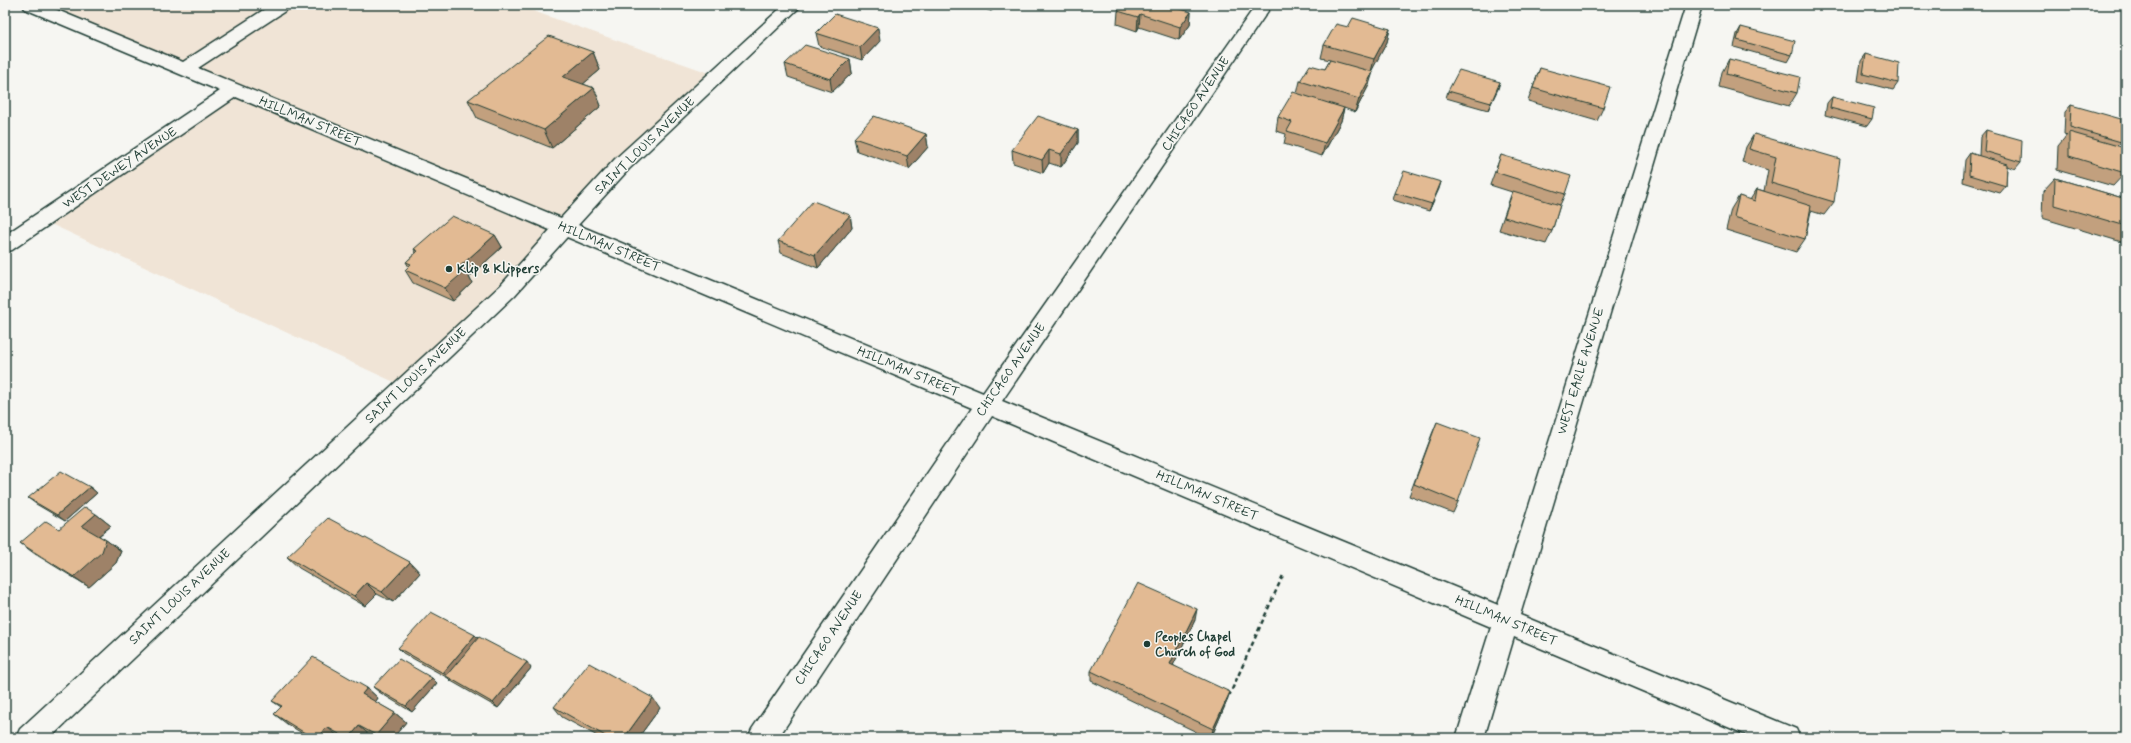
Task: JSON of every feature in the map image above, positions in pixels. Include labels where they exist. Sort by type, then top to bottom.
[{"type":"street","name":"HILLMAN STREET","points":[[31,5],[1786,738]]},
{"type":"street","points":[[184,69],[282,5]]},
{"type":"street","name":"SAINT LOUIS AVENUE","points":[[30,738],[508,290],[622,164],[794,5]]},
{"type":"street","name":"CHICAGO AVENUE","points":[[762,738],[987,405],[1264,5]]},
{"type":"street","name":"WEST EARLE AVENUE","points":[[1470,738],[1504,620],[1694,5]]},
{"type":"street","name":"WEST DEWEY AVENUE","points":[[5,245],[234,90]]},
{"type":"path","points":[[1223,691],[1230,694],[1284,573]]},
{"type":"shaded area","points":[[31,5],[516,5],[718,76],[405,387],[42,220],[234,90]]},
{"type":"building","points":[[1123,5],[1167,5],[1191,12],[1180,27],[1140,14],[1138,17],[1118,11]]},
{"type":"building","points":[[835,14],[878,28],[860,47],[816,33]]},
{"type":"building","points":[[1353,18],[1390,29],[1374,59],[1324,45],[1336,24],[1348,27]]},
{"type":"building","points":[[1741,27],[1795,41],[1792,55],[1737,40]]},
{"type":"building","points":[[549,36],[593,52],[563,77],[594,88],[544,130],[468,100]]},
{"type":"building","points":[[805,45],[850,59],[830,79],[785,64]]},
{"type":"building","points":[[1866,54],[1899,63],[1898,83],[1863,74]]},
{"type":"building","points":[[1729,59],[1800,77],[1797,93],[1726,74]]},
{"type":"building","points":[[1330,60],[1373,72],[1359,99],[1300,81],[1310,65],[1325,69]]},
{"type":"building","points":[[1540,68],[1610,87],[1603,108],[1533,88]]},
{"type":"building","points":[[1459,70],[1500,82],[1491,103],[1448,91]]},
{"type":"building","points":[[1293,92],[1344,108],[1325,143],[1287,131],[1292,122],[1278,117]]},
{"type":"building","points":[[1832,97],[1874,108],[1872,119],[1830,108]]},
{"type":"building","points":[[2071,105],[2121,119],[2121,142],[2070,127]]},
{"type":"building","points":[[874,116],[926,134],[907,156],[854,138]]},
{"type":"building","points":[[1038,116],[1078,130],[1061,154],[1049,150],[1042,160],[1012,150]]},
{"type":"building","points":[[1986,130],[2022,140],[2021,162],[1984,151]]},
{"type":"building","points":[[2069,132],[2125,148],[2125,173],[2069,156]]},
{"type":"building","points":[[1754,134],[1840,159],[1834,202],[1771,183],[1776,157],[1749,149]]},
{"type":"building","points":[[1970,153],[2007,164],[2006,186],[1969,175]]},
{"type":"building","points":[[1501,155],[1571,176],[1565,194],[1495,172]]},
{"type":"building","points":[[1404,171],[1441,182],[1432,204],[1395,193]]},
{"type":"building","points":[[2055,178],[2126,199],[2126,226],[2054,205]]},
{"type":"building","points":[[1757,189],[1811,206],[1805,239],[1734,217],[1739,196],[1755,201]]},
{"type":"building","points":[[1513,191],[1560,205],[1552,231],[1504,217]]},
{"type":"building","points":[[813,201],[850,215],[815,255],[778,241]]},
{"type":"building","points":[[452,216],[495,235],[458,268],[465,271],[445,288],[405,270],[411,264],[406,262],[418,251],[414,249]]},
{"type":"building","points":[[1437,422],[1480,438],[1458,502],[1414,484]]},
{"type":"building","points":[[61,471],[90,487],[57,515],[28,498]]},
{"type":"building","points":[[85,507],[96,514],[82,526],[106,540],[102,552],[74,577],[20,543],[46,521],[59,529]]},
{"type":"building","points":[[328,518],[410,562],[382,592],[366,583],[354,596],[287,557]]},
{"type":"building","name":"Peoples Chapel Church of God","points":[[1138,583],[1197,609],[1170,664],[1230,692],[1213,729],[1091,671]]},
{"type":"building","points":[[431,612],[475,635],[443,673],[398,648]]},
{"type":"building","points":[[479,637],[527,662],[493,703],[446,676]]},
{"type":"building","points":[[313,657],[367,688],[362,694],[395,713],[376,735],[359,726],[349,738],[346,738],[327,727],[318,738],[313,738],[274,714],[282,706],[272,701]]},
{"type":"building","points":[[399,659],[432,678],[406,706],[373,687]]},
{"type":"building","points":[[589,663],[653,698],[624,738],[609,738],[554,707]]},
{"type":"place","name":"Klip & Klippers","points":[[449,269]]},
{"type":"place","name":"Peoples Chapel Church of God","points":[[1147,644]]}]
